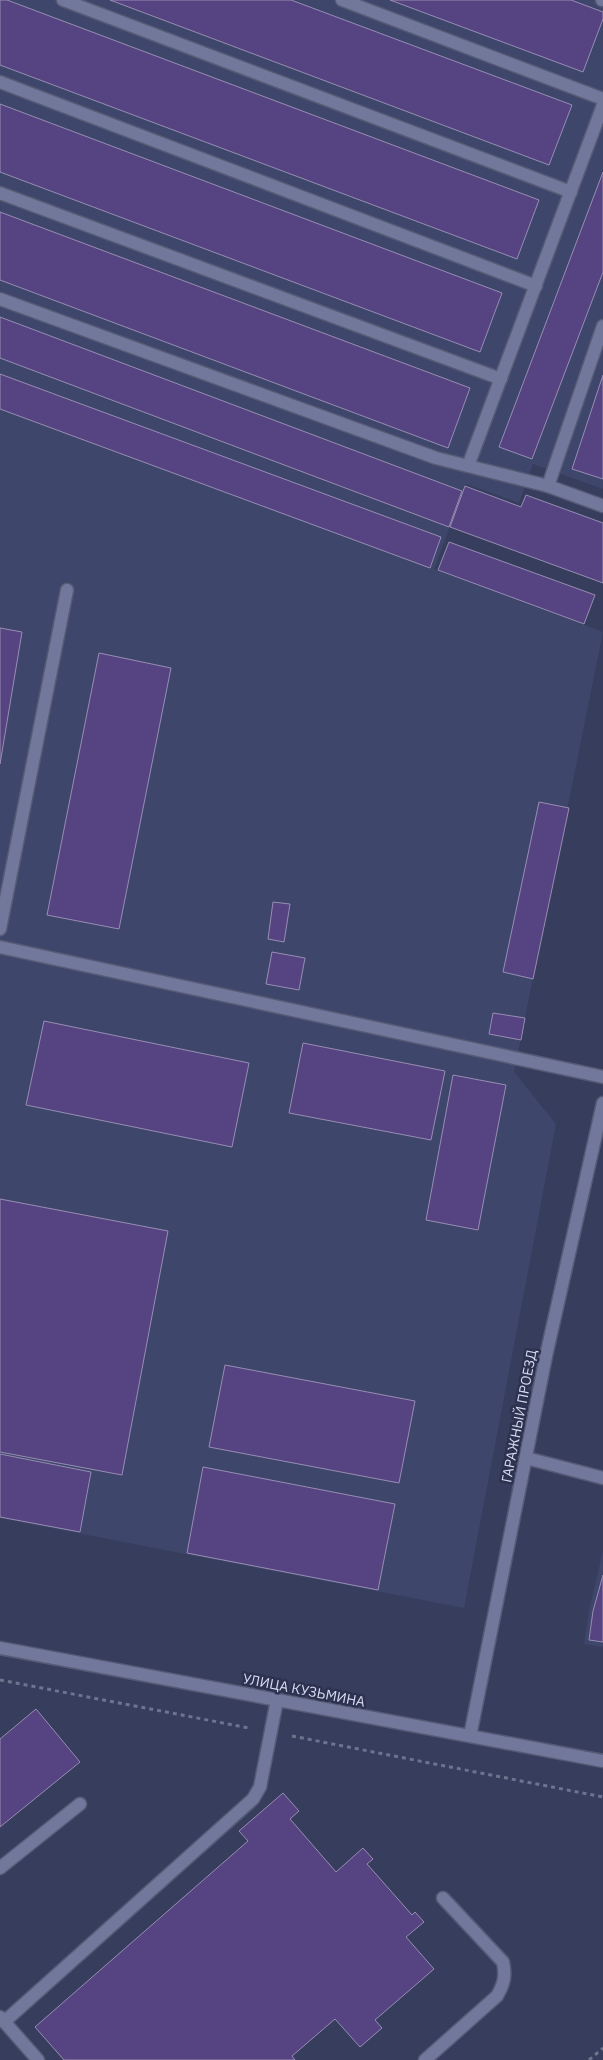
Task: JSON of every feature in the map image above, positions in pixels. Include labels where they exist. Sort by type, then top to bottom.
[{"type":"street","points":[[63,0],[571,192]]},
{"type":"street","points":[[342,0],[603,99]]},
{"type":"street","points":[[0,82],[536,286]]},
{"type":"street","points":[[468,466],[603,105]]},
{"type":"street","points":[[0,193],[501,379]]},
{"type":"street","points":[[0,299],[436,458],[548,486],[603,506]]},
{"type":"street","points":[[548,486],[603,326]]},
{"type":"street","points":[[0,929],[68,590]]},
{"type":"street","points":[[0,947],[603,1077]]},
{"type":"street","name":"ГАРАЖНЫЙ ПРОЕЗД","points":[[470,1736],[546,1356],[603,1103]]},
{"type":"street","points":[[526,1458],[603,1478]]},
{"type":"street","name":"УЛИЦА КУЗЬМИНА","points":[[0,1648],[603,1761]]},
{"type":"street","points":[[38,2060],[2,2019],[253,1799],[260,1787],[277,1700]]},
{"type":"street","points":[[0,1868],[80,1804]]},
{"type":"street","points":[[425,2060],[496,1996],[504,1984],[505,1972],[503,1962],[444,1898]]},
{"type":"path","points":[[0,1680],[603,1797]]},
{"type":"path","points":[[589,2060],[603,2048]]},
{"type":"shaded area","points":[[0,0],[603,0],[603,489],[533,464],[519,503],[466,484],[434,569],[603,632],[514,1072],[556,1124],[464,1608],[0,1518]]},
{"type":"shaded area","points":[[603,1551],[603,1647],[584,1644],[590,1606]]},
{"type":"building","points":[[0,0],[7,0],[539,200],[517,259],[0,65]]},
{"type":"building","points":[[110,0],[291,0],[572,105],[549,165]]},
{"type":"building","points":[[390,0],[571,0],[603,12],[603,19],[583,72]]},
{"type":"building","points":[[0,104],[502,293],[480,352],[0,172]]},
{"type":"building","points":[[603,172],[603,272],[532,459],[499,447]]},
{"type":"building","points":[[0,212],[470,388],[448,448],[0,280]]},
{"type":"building","points":[[0,317],[462,491],[449,527],[0,358]]},
{"type":"building","points":[[0,374],[441,537],[430,568],[0,409]]},
{"type":"building","points":[[603,375],[603,479],[572,469]]},
{"type":"building","points":[[465,486],[521,507],[526,495],[603,523],[603,583],[450,527]]},
{"type":"building","points":[[449,542],[595,595],[584,624],[438,570]]},
{"type":"building","points":[[0,628],[22,632],[0,764]]},
{"type":"building","points":[[99,653],[171,668],[119,929],[47,915]]},
{"type":"building","points":[[539,802],[569,808],[533,979],[503,972]]},
{"type":"building","points":[[273,902],[290,904],[284,942],[268,939]]},
{"type":"building","points":[[272,952],[305,958],[299,990],[266,984]]},
{"type":"building","points":[[493,1013],[525,1018],[521,1040],[489,1034]]},
{"type":"building","points":[[44,1021],[249,1063],[232,1147],[26,1105]]},
{"type":"building","points":[[303,1043],[445,1071],[431,1140],[289,1113]]},
{"type":"building","points":[[453,1075],[506,1085],[478,1230],[426,1220]]},
{"type":"building","points":[[0,1199],[168,1231],[122,1475],[0,1452]]},
{"type":"building","points":[[225,1365],[415,1401],[399,1483],[209,1447]]},
{"type":"building","points":[[0,1454],[91,1472],[80,1532],[0,1517]]},
{"type":"building","points":[[203,1467],[395,1504],[378,1590],[187,1553]]},
{"type":"building","points":[[603,1575],[603,1642],[589,1640],[593,1611]]},
{"type":"building","points":[[36,1709],[80,1762],[0,1827],[0,1739]]},
{"type":"building","points":[[283,1793],[299,1811],[290,1819],[336,1872],[363,1848],[373,1859],[367,1864],[412,1915],[415,1912],[424,1922],[406,1937],[434,1969],[375,2020],[382,2028],[360,2047],[335,2019],[292,2056],[295,2060],[64,2060],[35,2027],[248,1841],[239,1831]]}]
